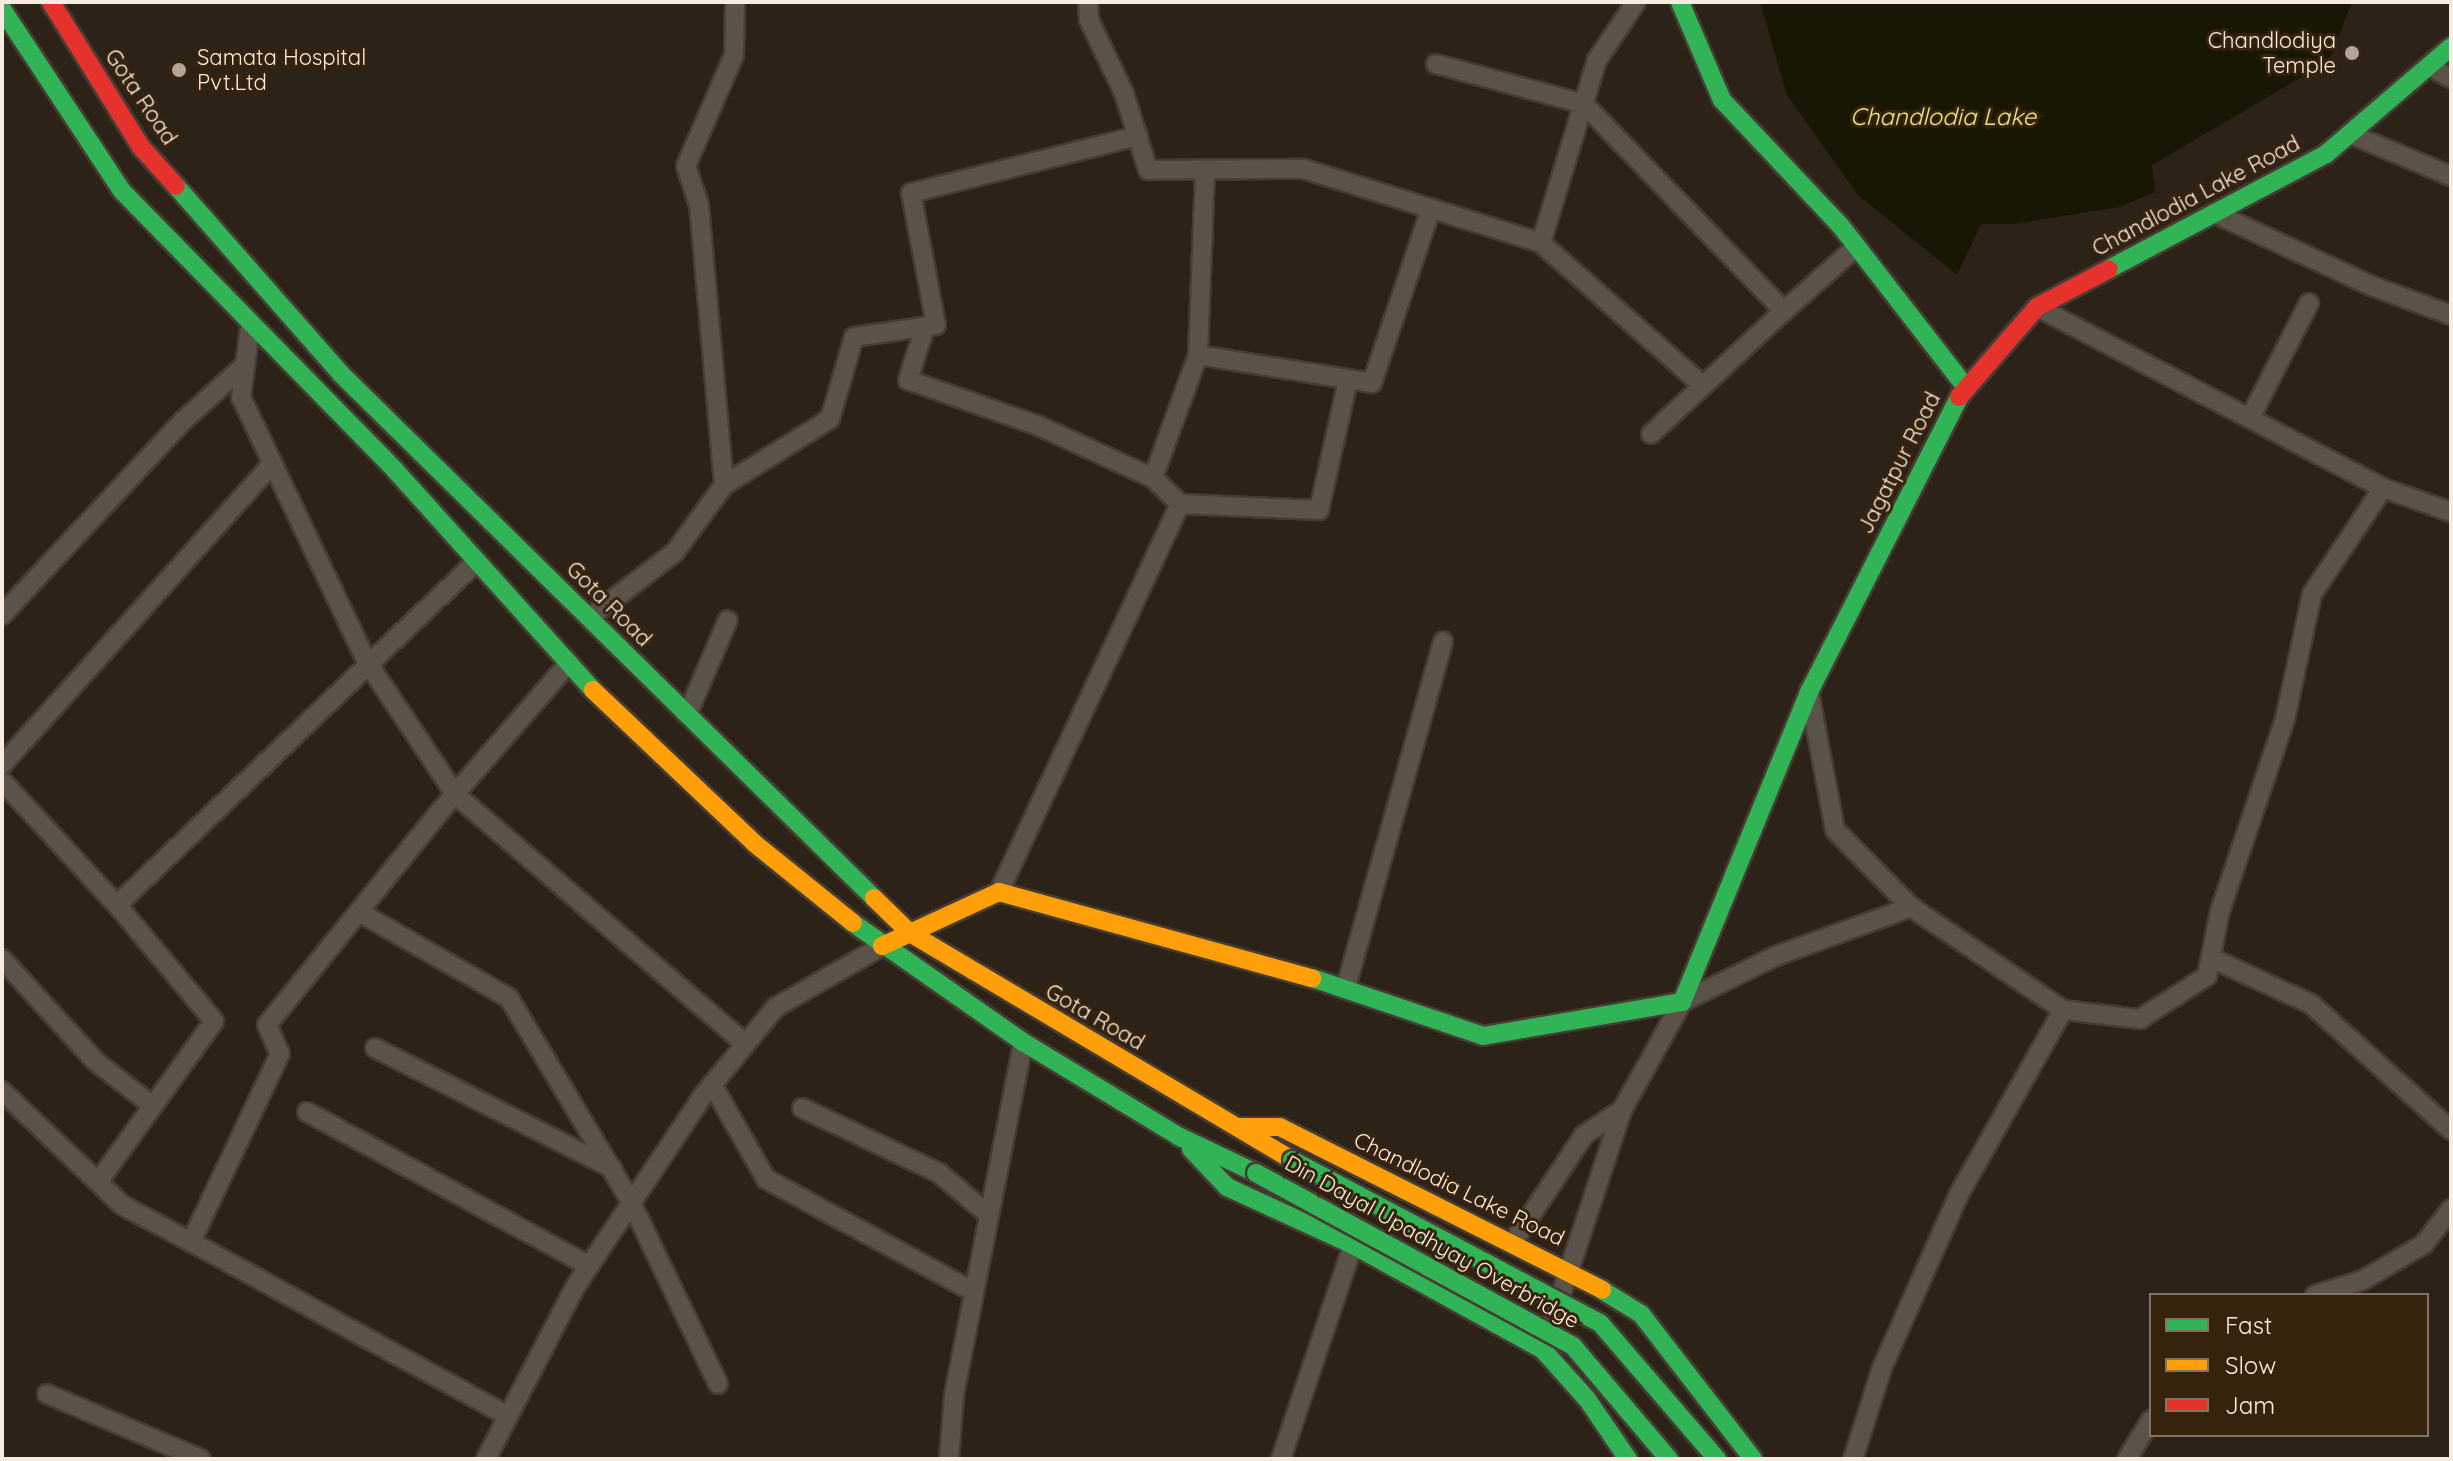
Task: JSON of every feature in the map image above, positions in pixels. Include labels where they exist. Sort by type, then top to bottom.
[{"type":"main road","name":"Gota Road","points":[[51,2],[152,159],[340,373],[910,933],[1236,1127]]},
{"type":"main road","name":"Jagatpur Road","points":[[1680,2],[1722,100],[1856,247],[1965,386],[1809,692],[1682,1002]]},
{"type":"main road","points":[[2,9],[122,191],[250,327],[394,469],[611,710],[754,843],[882,946],[1023,1042],[1178,1136],[1227,1187],[1353,1245],[1543,1350],[1587,1399],[1628,1459]]},
{"type":"main road","name":"Chandlodia Lake Road","points":[[1965,386],[2037,307],[2326,154],[2451,47]]},
{"type":"main road","points":[[882,946],[999,892],[1346,987],[1483,1036],[1682,1002]]},
{"type":"main road","name":"Chandlodia Lake Road","points":[[1236,1127],[1280,1127],[1566,1269]]},
{"type":"main road","name":"Din Dayal Upadhyay Overbridge","points":[[1236,1127],[1292,1160],[1600,1323],[1717,1459]]},
{"type":"main road","name":"Din Dayal Upadhyay Overbridge","points":[[1178,1136],[1256,1173],[1573,1346],[1669,1459]]},
{"type":"main road","points":[[1566,1269],[1641,1314],[1753,1459]]},
{"type":"street","points":[[724,485],[699,205],[686,166],[734,55],[735,2]]},
{"type":"street","points":[[1088,2],[1089,20],[1124,93],[1148,170],[1304,169],[1541,243],[1703,386]]},
{"type":"street","points":[[1541,243],[1597,60],[1636,2]]},
{"type":"street","points":[[1436,64],[1584,104],[1784,311]]},
{"type":"street","points":[[2429,66],[2451,78]]},
{"type":"street","points":[[2350,134],[2451,176]]},
{"type":"street","points":[[589,618],[675,552],[724,485],[830,419],[854,337],[936,325],[911,193],[1138,136]]},
{"type":"street","points":[[1153,478],[1198,355],[1205,172]]},
{"type":"street","points":[[1198,355],[1372,383],[1431,209]]},
{"type":"street","points":[[2214,213],[2372,286],[2451,315]]},
{"type":"street","points":[[1651,434],[1856,247]]},
{"type":"street","points":[[2251,416],[2309,303]]},
{"type":"street","points":[[2037,307],[2251,416],[2383,488],[2451,512]]},
{"type":"street","points":[[250,327],[241,397],[367,662],[455,794],[744,1043]]},
{"type":"street","points":[[925,327],[908,380],[1039,426],[1153,478],[1180,504],[1319,510],[1348,380]]},
{"type":"street","points":[[2,615],[183,421],[245,365]]},
{"type":"street","points":[[2,765],[272,464]]},
{"type":"street","points":[[1809,692],[1835,830],[1911,907],[2063,1010],[2140,1019],[2207,976],[2220,911],[2285,719],[2312,594],[2383,488]]},
{"type":"street","points":[[999,892],[1180,504]]},
{"type":"street","points":[[117,905],[367,662],[477,561]]},
{"type":"street","points":[[687,715],[728,620]]},
{"type":"street","points":[[1346,987],[1443,641]]},
{"type":"street","points":[[191,1242],[280,1054],[267,1025],[455,794],[569,663]]},
{"type":"street","points":[[2,781],[117,905],[214,1021],[98,1182]]},
{"type":"street","points":[[1682,1002],[1776,956],[1911,907]]},
{"type":"street","points":[[359,912],[509,998],[630,1200],[718,1384]]},
{"type":"street","points":[[486,1459],[589,1266],[630,1200],[712,1084],[776,1007],[882,946]]},
{"type":"street","points":[[2211,958],[2311,1004],[2451,1130]]},
{"type":"street","points":[[2,959],[95,1061],[153,1106]]},
{"type":"street","name":"Chandlodia Lake Road","points":[[1566,1269],[1622,1110],[1682,1002]]},
{"type":"street","points":[[1853,1459],[1882,1368],[1959,1194],[2063,1010]]},
{"type":"street","points":[[949,1459],[954,1395],[1023,1042]]},
{"type":"street","points":[[375,1048],[612,1168]]},
{"type":"street","points":[[712,1084],[766,1179],[974,1292]]},
{"type":"street","points":[[2,1091],[122,1205],[508,1416]]},
{"type":"street","points":[[802,1108],[939,1173],[989,1215]]},
{"type":"street","points":[[1513,1242],[1584,1135],[1622,1110]]},
{"type":"street","points":[[307,1112],[589,1266]]},
{"type":"street","points":[[2321,1293],[2363,1280],[2424,1244],[2451,1209]]},
{"type":"street","points":[[1281,1459],[1353,1245]]},
{"type":"street","points":[[1543,1350],[1566,1269]]},
{"type":"street","points":[[47,1394],[201,1459]]},
{"type":"street","points":[[2127,1459],[2149,1423]]},
{"type":"water","name":"Chandlodia Lake","points":[[1760,2],[2352,2],[2329,61],[2152,165],[2155,192],[2119,207],[2013,224],[1981,224],[1957,275],[1858,195],[1787,95]]},
{"type":"traffic: fast","points":[[1680,2],[1722,100],[1840,225],[1965,386]]},
{"type":"traffic: fast","points":[[2,9],[122,191],[394,469],[593,690]]},
{"type":"traffic: fast","points":[[2109,269],[2326,154],[2451,47]]},
{"type":"traffic: fast","points":[[176,186],[340,373],[874,898]]},
{"type":"traffic: fast","points":[[1312,978],[1483,1036],[1682,1002],[1809,692],[1959,397]]},
{"type":"traffic: fast","points":[[853,923],[1023,1042],[1178,1136],[1256,1173]]},
{"type":"traffic: fast","points":[[1191,1149],[1227,1187],[1353,1245],[1543,1350],[1587,1399],[1628,1459]]},
{"type":"traffic: fast","points":[[1292,1160],[1600,1323],[1717,1459]]},
{"type":"traffic: fast","points":[[1256,1173],[1573,1346],[1669,1459]]},
{"type":"traffic: fast","points":[[1602,1290],[1641,1314],[1753,1459]]},
{"type":"traffic: slow","points":[[593,690],[754,843],[853,923]]},
{"type":"traffic: slow","points":[[882,946],[999,892],[1312,978]]},
{"type":"traffic: slow","points":[[874,898],[910,933],[1292,1160]]},
{"type":"traffic: slow","points":[[1238,1127],[1280,1127],[1602,1290]]},
{"type":"traffic: jam","points":[[51,2],[141,147],[176,186]]},
{"type":"traffic: jam","points":[[1959,397],[2037,307],[2109,269]]},
{"type":"place","name":"Chandlodiya Temple","points":[[2352,53]]},
{"type":"place","name":"Samata Hospital Pvt.Ltd","points":[[179,70]]}]
